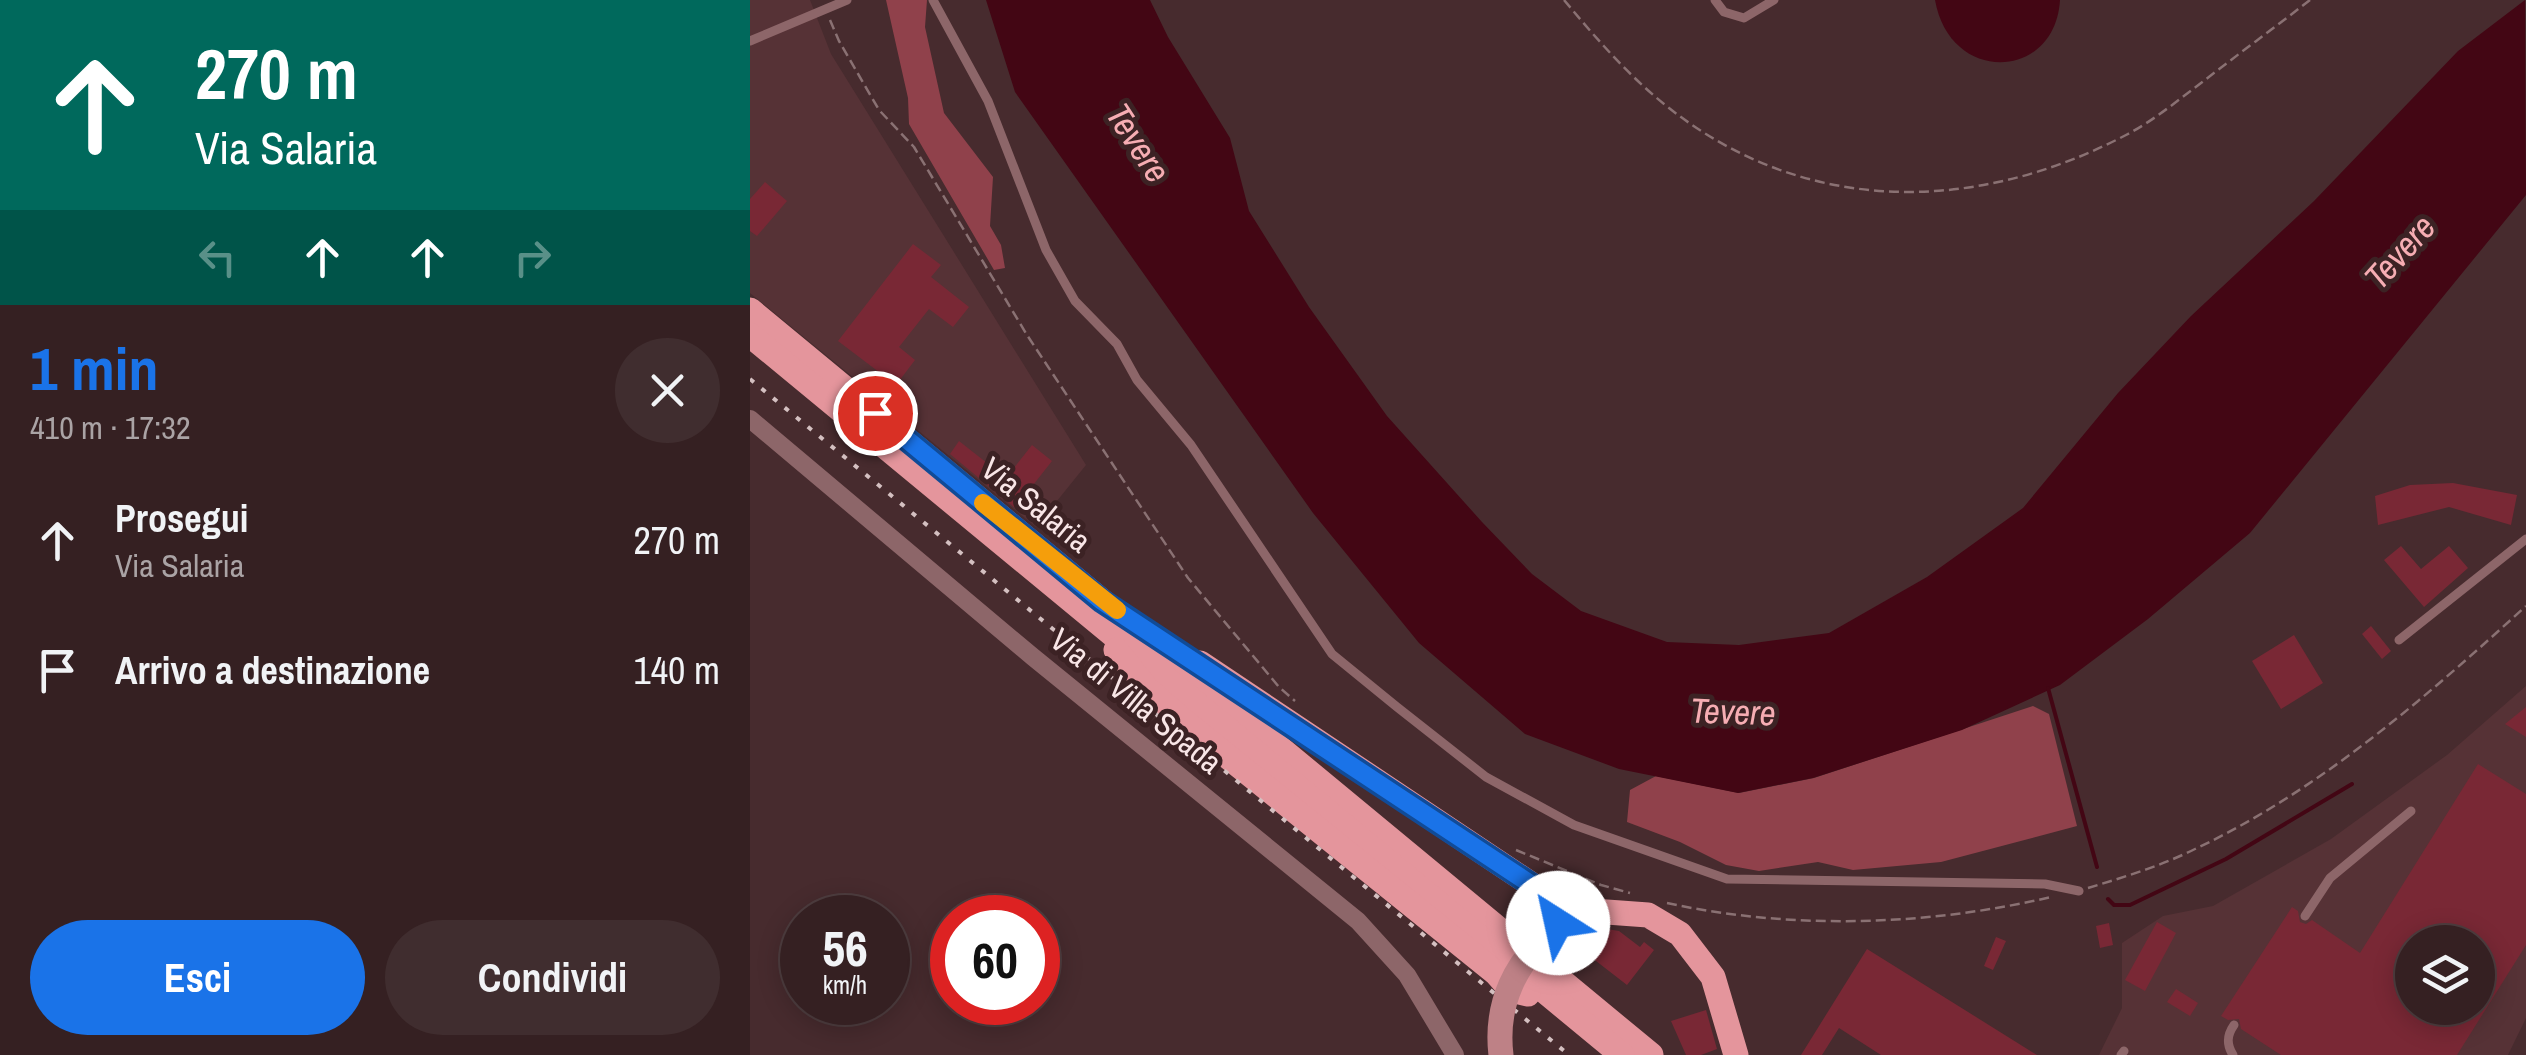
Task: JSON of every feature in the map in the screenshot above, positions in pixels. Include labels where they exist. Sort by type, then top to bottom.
[{"type":"main road","name":"Via Salaria","points":[[750,310],[1651,1055]]},
{"type":"main road","name":"Via Salaria","points":[[750,335],[1622,1055]]},
{"type":"main road","points":[[1070,598],[1152,694],[1496,972],[1510,990],[1537,999],[1604,1055]]},
{"type":"main road","points":[[1102,601],[1544,893],[1594,910],[1648,915],[1668,926],[1704,962],[1716,986],[1736,1055]]},
{"type":"main road","points":[[1544,893],[1556,910],[1556,930],[1594,910]]},
{"type":"street","name":"Via di Villa Spada","points":[[750,418],[1033,657],[1358,921],[1407,975],[1455,1055]]},
{"type":"street","points":[[1500,1055],[1500,1022],[1510,990],[1544,956],[1556,930]]},
{"type":"lane","points":[[750,41],[848,0]]},
{"type":"lane","points":[[934,0],[988,102],[1046,250],[1076,301],[1118,344],[1136,380],[1191,446],[1332,654],[1472,765],[1574,825],[1727,879],[2045,884],[2079,891]]},
{"type":"lane","points":[[1715,0],[1724,12],[1744,18],[1774,0]]},
{"type":"lane","points":[[2400,640],[2526,539]]},
{"type":"lane","points":[[2305,916],[2330,878],[2411,812]]},
{"type":"lane","points":[[2233,1055],[2228,1034],[2234,1025]]},
{"type":"path","points":[[1564,0],[1625,69],[1665,105],[1720,142],[1793,176],[1892,194],[1968,188],[2042,171],[2127,134],[2163,112],[2310,0]]},
{"type":"path","points":[[828,14],[838,41],[879,110],[914,147],[1028,334],[1188,578],[1278,687],[1305,710]]},
{"type":"path","points":[[1666,902],[1784,917],[1938,917],[2079,891],[2153,867],[2197,849],[2322,775],[2433,690],[2526,606]]},
{"type":"path","points":[[1506,845],[1601,885],[1634,894]]},
{"type":"shaded area","points":[[750,0],[810,0],[831,54],[1086,465],[1036,527],[750,293]]},
{"type":"shaded area","points":[[886,0],[927,0],[925,27],[944,113],[993,177],[990,226],[1001,245],[1005,268],[994,270],[909,124],[908,98]]},
{"type":"shaded area","points":[[2526,686],[2526,1018],[2508,1055],[2099,1055],[2122,1008],[2122,943],[2163,916],[2213,906],[2331,839],[2447,755]]},
{"type":"shaded area","points":[[2033,706],[2049,714],[2077,826],[1941,862],[1853,870],[1818,862],[1759,871],[1726,865],[1627,822],[1630,790],[1656,776],[1739,793],[1814,778]]},
{"type":"water","name":"Tevere","points":[[986,0],[1150,0],[1230,138],[1249,211],[1309,307],[1387,416],[1532,574],[1581,611],[1667,642],[1739,645],[1829,633],[1927,577],[2023,508],[2118,393],[2191,316],[2314,201],[2458,51],[2525,0],[2526,195],[2250,533],[2148,619],[2060,685],[1962,730],[1813,778],[1738,793],[1619,769],[1525,734],[1419,643],[1313,513],[1015,92]]},
{"type":"water","points":[[1935,0],[2060,0],[2054,27],[2040,46],[2022,58],[2001,62],[1980,59],[1960,47],[1944,28]]},
{"type":"building","points":[[765,182],[787,201],[757,236],[750,231],[750,199]]},
{"type":"building","points":[[913,244],[941,265],[931,277],[969,307],[953,327],[929,309],[899,347],[915,360],[896,385],[838,341]]},
{"type":"building","points":[[959,441],[1006,478],[1032,445],[1052,461],[1015,508],[950,454]]},
{"type":"building","points":[[2453,483],[2517,495],[2511,525],[2449,507],[2378,525],[2375,496],[2410,485]]},
{"type":"building","points":[[2401,546],[2421,569],[2449,546],[2468,568],[2424,607],[2384,560]]},
{"type":"building","points":[[2371,626],[2391,651],[2382,659],[2362,634]]},
{"type":"building","points":[[2294,635],[2323,683],[2281,709],[2252,661]]},
{"type":"building","points":[[2526,707],[2526,737],[2505,724]]},
{"type":"building","points":[[2478,764],[2526,794],[2526,945],[2495,994],[2495,925],[2395,925],[2395,1025],[2476,1025],[2457,1055],[2281,1055],[2241,1029],[2239,1019],[2221,1016],[2292,907],[2298,911],[2300,922],[2312,920],[2360,953]]},
{"type":"building","points":[[2157,922],[2176,933],[2145,991],[2125,980]]},
{"type":"building","points":[[2109,923],[2113,945],[2100,948],[2096,926]]},
{"type":"building","points":[[1607,929],[1619,931],[1640,947],[1644,942],[1654,950],[1627,985],[1587,954]]},
{"type":"building","points":[[1996,937],[2006,941],[1993,970],[1984,966]]},
{"type":"building","points":[[1867,949],[2037,1055],[1881,1055],[1839,1028],[1822,1055],[1801,1055]]},
{"type":"building","points":[[2176,989],[2198,1003],[2190,1016],[2167,1002]]},
{"type":"building","points":[[1706,1010],[1717,1049],[1686,1055],[1671,1021]]},
{"type":"waterway","points":[[2048,688],[2097,867]]},
{"type":"waterway","points":[[2108,899],[2114,905],[2130,905],[2226,859],[2352,784]]},
{"type":"railway","points":[[750,379],[1569,1055]]},
{"type":"slow traffic","points":[[983,503],[1117,610]]},
{"type":"route","points":[[875,413],[1102,601],[1544,893],[1556,910],[1558,923]]}]
